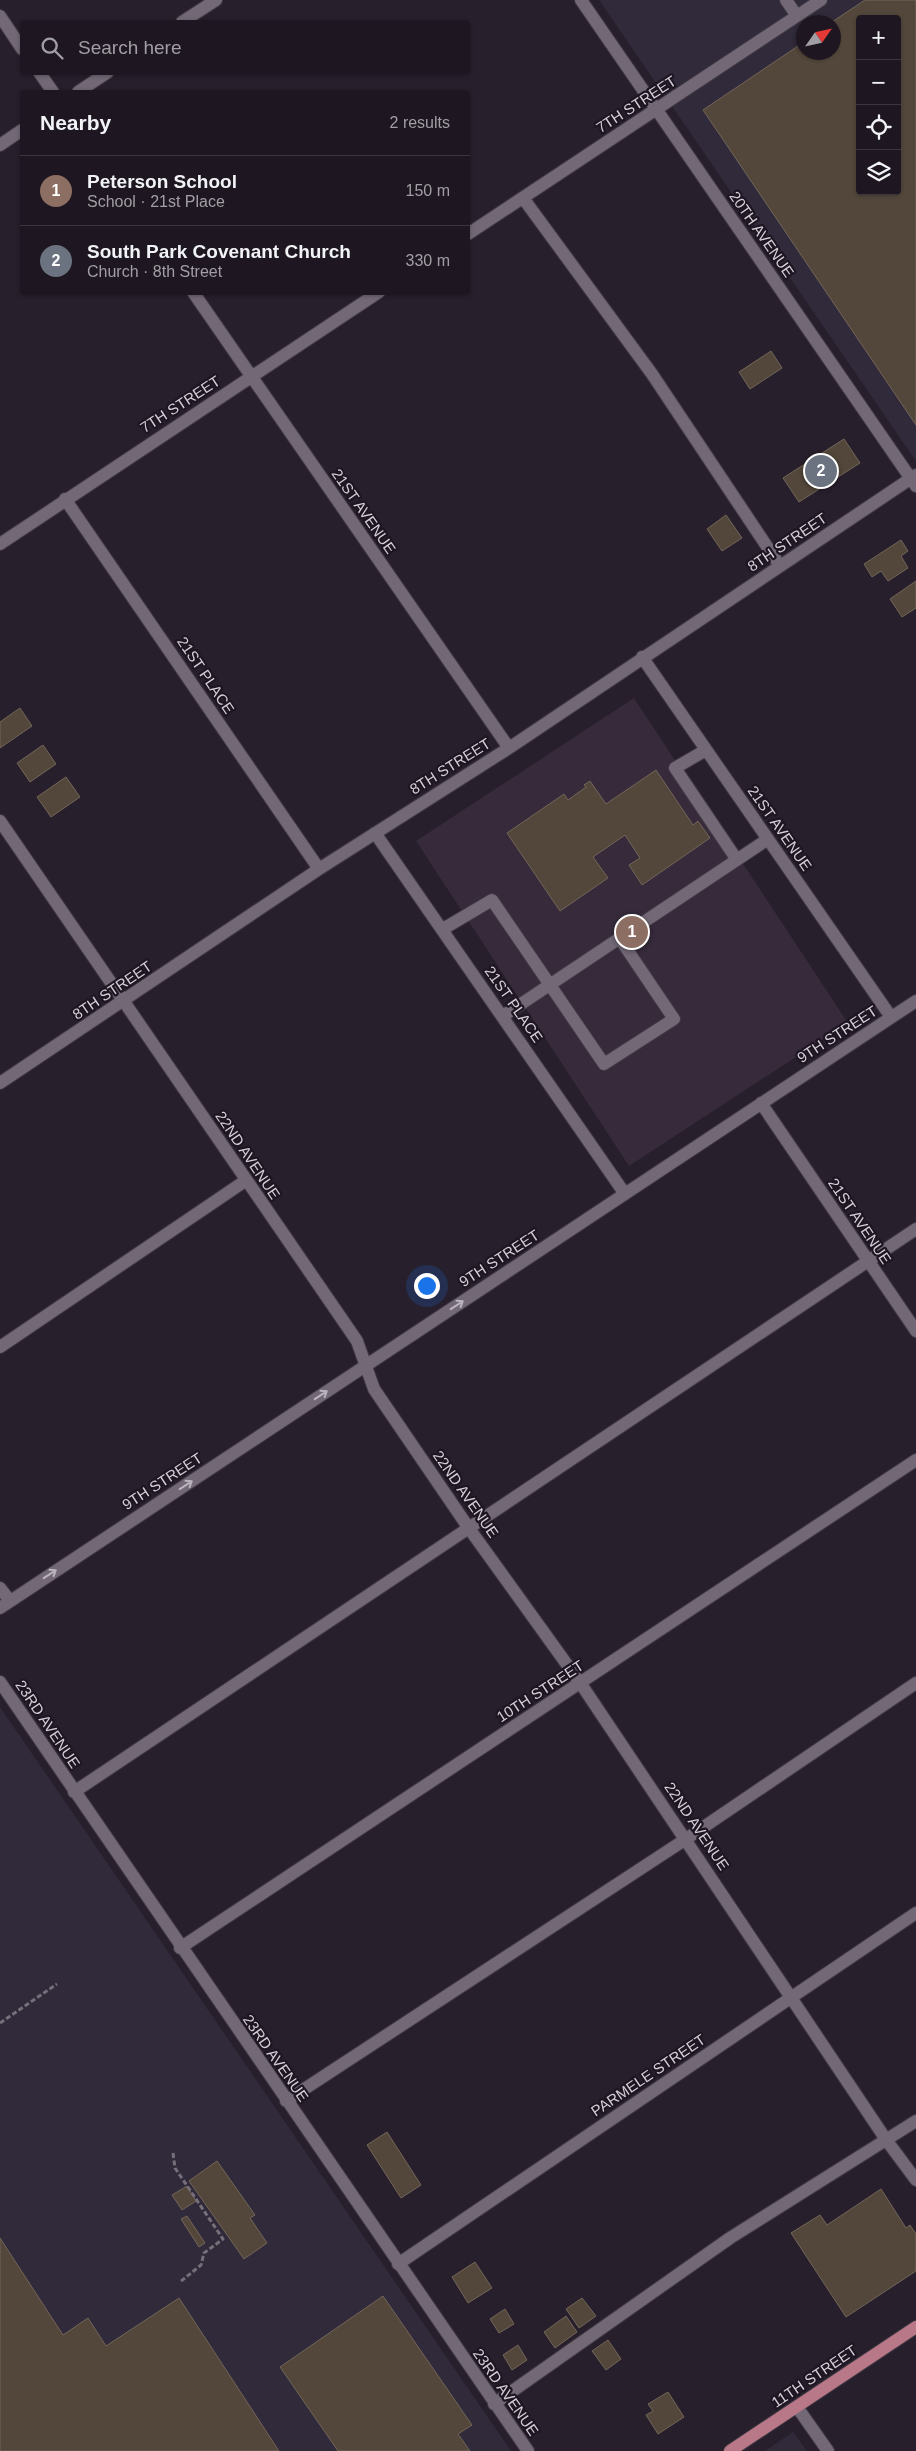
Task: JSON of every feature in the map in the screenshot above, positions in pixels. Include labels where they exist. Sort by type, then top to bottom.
[{"type":"main road","name":"11TH STREET","points":[[730,2451],[916,2327]]},
{"type":"street","points":[[185,20],[216,0]]},
{"type":"street","name":"20TH AVENUE","points":[[581,0],[914,480]]},
{"type":"street","points":[[786,0],[796,15]]},
{"type":"street","name":"7TH STREET","points":[[798,15],[821,0]]},
{"type":"street","points":[[0,16],[20,46]]},
{"type":"street","name":"7TH STREET","points":[[470,233],[796,17]]},
{"type":"street","points":[[41,75],[51,90]]},
{"type":"street","points":[[81,90],[104,75]]},
{"type":"street","points":[[0,145],[20,131]]},
{"type":"street","points":[[523,198],[652,374],[780,566]]},
{"type":"street","name":"21ST AVENUE","points":[[194,295],[509,748]]},
{"type":"street","name":"7TH STREET","points":[[0,544],[374,295]]},
{"type":"street","name":"8TH STREET","points":[[0,1083],[375,832],[509,748],[642,657],[914,480]]},
{"type":"street","name":"21ST PLACE","points":[[66,499],[319,869]]},
{"type":"street","name":"21ST AVENUE","points":[[642,657],[891,1018]]},
{"type":"street","points":[[706,750],[675,768],[737,860]]},
{"type":"street","name":"22ND AVENUE","points":[[0,821],[357,1341],[374,1388],[468,1526],[581,1684],[793,1997],[887,2141],[916,2180]]},
{"type":"street","name":"21ST PLACE","points":[[375,832],[625,1194]]},
{"type":"street","points":[[503,1016],[768,840]]},
{"type":"street","points":[[443,930],[492,900],[604,1064],[674,1019],[620,939]]},
{"type":"street","name":"9TH STREET","points":[[5,1604],[916,1001]]},
{"type":"street","name":"21ST AVENUE","points":[[761,1103],[916,1331]]},
{"type":"street","points":[[0,1347],[246,1181]]},
{"type":"street","points":[[74,1792],[468,1526],[916,1229]]},
{"type":"street","name":"10TH STREET","points":[[180,1948],[581,1684],[916,1460]]},
{"type":"street","points":[[0,1588],[5,1604]]},
{"type":"street","name":"23RD AVENUE","points":[[0,1682],[180,1948],[528,2451]]},
{"type":"street","points":[[286,2101],[686,1839],[916,1683]]},
{"type":"street","name":"PARMELE STREET","points":[[398,2264],[916,1913]]},
{"type":"street","points":[[494,2404],[730,2238],[916,2121]]},
{"type":"street","points":[[797,2406],[828,2451]]},
{"type":"path","points":[[0,2023],[56,1984]]},
{"type":"path","points":[[173,2153],[175,2168],[223,2239],[204,2253],[202,2265],[180,2282]]},
{"type":"shaded area","points":[[599,0],[916,0],[916,461]]},
{"type":"shaded area","points":[[634,698],[848,1023],[629,1166],[416,841]]},
{"type":"shaded area","points":[[0,1707],[511,2451],[0,2451]]},
{"type":"shaded area","points":[[793,2432],[807,2451],[765,2451]]},
{"type":"building","points":[[865,0],[916,0],[916,425],[703,110],[796,47],[796,60],[841,60],[841,16]]},
{"type":"building","points":[[771,351],[782,368],[750,389],[739,372]]},
{"type":"building","points":[[844,439],[860,463],[799,502],[783,478]]},
{"type":"building","points":[[726,515],[742,538],[722,551],[707,529]]},
{"type":"building","points":[[901,540],[908,551],[901,556],[908,568],[888,581],[881,571],[872,577],[864,564]]},
{"type":"building","points":[[916,581],[916,608],[902,617],[890,599]]},
{"type":"building","points":[[20,708],[32,726],[0,748],[0,722]]},
{"type":"building","points":[[43,745],[56,764],[30,782],[17,763]]},
{"type":"building","points":[[656,770],[693,825],[698,821],[710,838],[642,885],[629,865],[640,858],[625,835],[593,857],[608,878],[560,911],[507,833],[564,794],[568,800],[586,787],[584,785],[590,781],[606,804]]},
{"type":"building","points":[[66,777],[80,797],[51,817],[37,797]]},
{"type":"building","points":[[387,2132],[421,2185],[401,2198],[367,2145]]},
{"type":"building","points":[[217,2161],[255,2215],[250,2218],[267,2243],[244,2259],[189,2181]]},
{"type":"building","points":[[187,2186],[196,2201],[182,2210],[172,2195]]},
{"type":"building","points":[[881,2189],[906,2228],[910,2225],[916,2234],[916,2271],[846,2317],[791,2233],[820,2215],[827,2225]]},
{"type":"building","points":[[187,2216],[205,2243],[199,2247],[181,2219]]},
{"type":"building","points":[[0,2238],[63,2335],[88,2318],[106,2346],[179,2298],[279,2451],[0,2451]]},
{"type":"building","points":[[475,2262],[492,2288],[468,2303],[452,2277]]},
{"type":"building","points":[[383,2296],[472,2425],[458,2434],[470,2451],[338,2451],[280,2367]]},
{"type":"building","points":[[582,2298],[596,2316],[579,2328],[566,2309]]},
{"type":"building","points":[[505,2309],[514,2324],[499,2333],[490,2319]]},
{"type":"building","points":[[566,2316],[577,2332],[555,2348],[544,2332]]},
{"type":"building","points":[[608,2340],[621,2359],[606,2370],[592,2351]]},
{"type":"building","points":[[518,2345],[527,2360],[512,2370],[503,2355]]},
{"type":"building","points":[[668,2392],[684,2417],[658,2434],[646,2415],[653,2411],[648,2404]]},
{"type":"place","name":"South Park Covenant Church","points":[[821,471]]},
{"type":"place","name":"Peterson School","points":[[632,932]]}]
